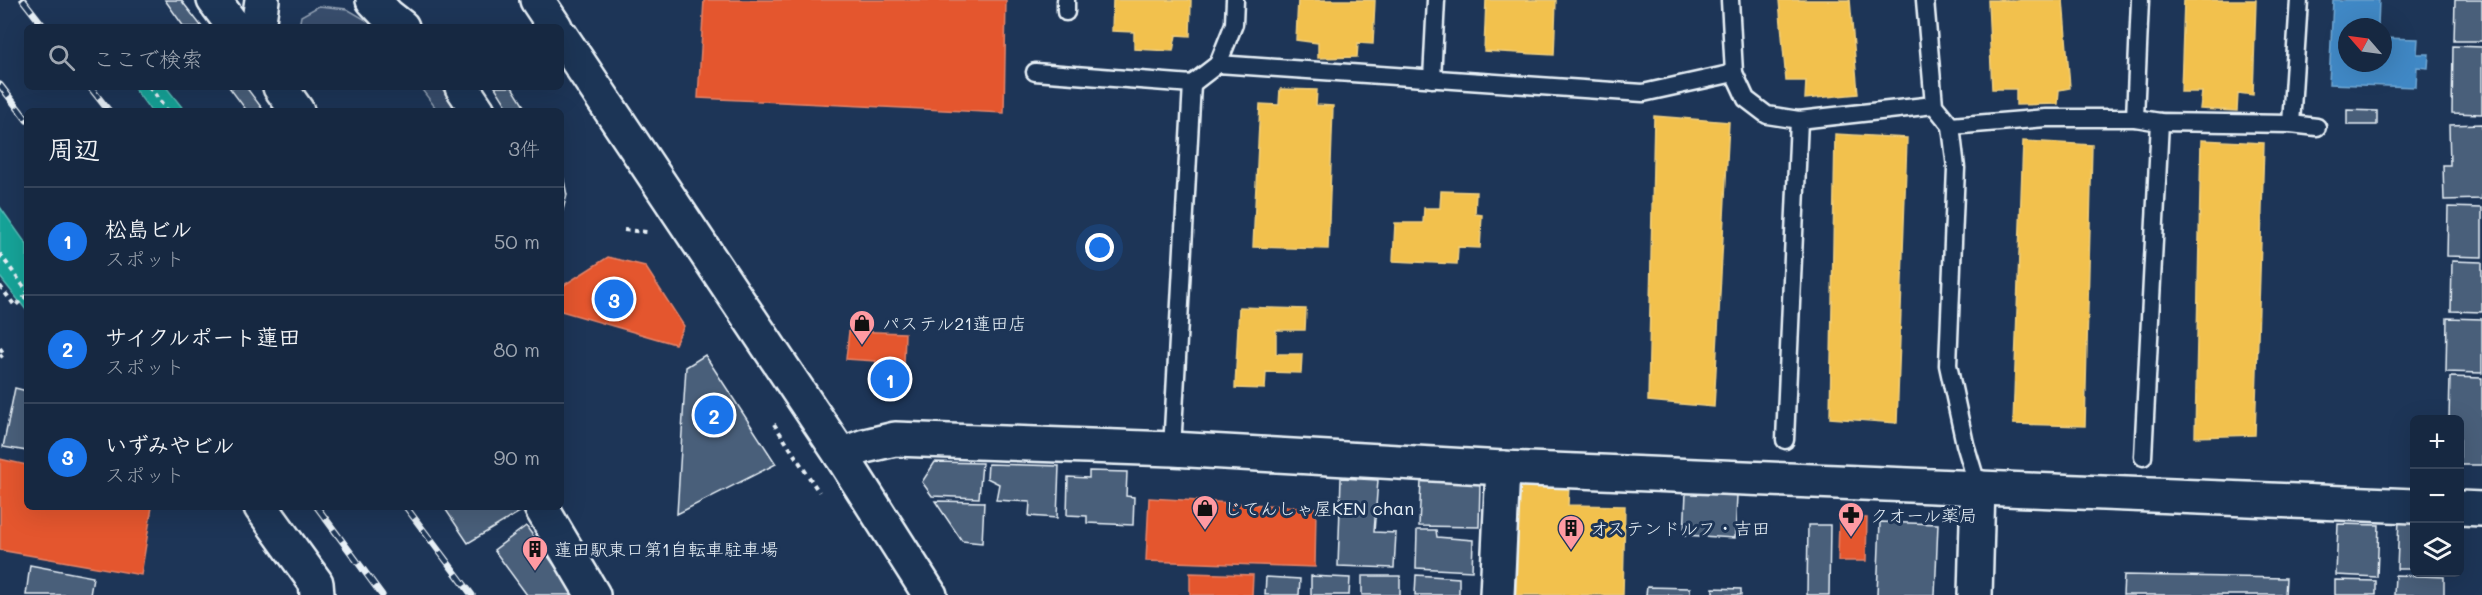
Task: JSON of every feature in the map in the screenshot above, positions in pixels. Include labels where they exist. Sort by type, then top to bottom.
[{"type":"street","points":[[214,0],[232,24]]},
{"type":"street","points":[[356,0],[388,14]]},
{"type":"street","points":[[537,0],[553,24]]},
{"type":"street","points":[[564,40],[841,455],[930,595]]},
{"type":"street","points":[[282,90],[295,108]]},
{"type":"street","points":[[464,90],[476,108]]},
{"type":"street","points":[[841,455],[865,446],[895,439],[1172,449],[1503,468],[2410,506]]},
{"type":"street","points":[[1497,595],[1503,468]]},
{"type":"street","points":[[1975,595],[1978,487]]},
{"type":"street","points":[[2464,508],[2482,509]]},
{"type":"street","points":[[263,510],[316,583],[317,595]]},
{"type":"street","points":[[543,510],[592,595]]},
{"type":"lane","points":[[1035,72],[1192,84],[1218,64],[1234,24],[1235,0]]},
{"type":"lane","points":[[1432,79],[1436,0]]},
{"type":"lane","points":[[1730,0],[1734,73],[1746,99],[1767,115],[1799,120],[1934,105]]},
{"type":"lane","points":[[1925,0],[1934,105],[1951,126],[1956,168],[1948,365],[1965,444],[1978,487]]},
{"type":"lane","points":[[2135,118],[2140,0]]},
{"type":"lane","points":[[2291,124],[2300,0]]},
{"type":"lane","points":[[1218,64],[1644,93],[1734,73]]},
{"type":"lane","points":[[1172,449],[1192,84]]},
{"type":"lane","points":[[1951,126],[2046,118],[2135,118],[2160,122],[2291,124],[2317,127]]},
{"type":"lane","points":[[1785,440],[1799,120]]},
{"type":"lane","points":[[2144,457],[2160,122]]},
{"type":"path","points":[[151,90],[166,108]]},
{"type":"path","points":[[624,230],[647,232],[653,242]]},
{"type":"path","points":[[0,254],[24,287]]},
{"type":"path","points":[[0,286],[15,306],[24,298]]},
{"type":"path","points":[[0,348],[4,354],[0,357]]},
{"type":"path","points":[[770,418],[822,497]]},
{"type":"shaded area","points":[[319,6],[347,9],[373,24],[300,24],[301,16]]},
{"type":"shaded area","points":[[422,90],[443,90],[456,108],[436,108]]},
{"type":"building: 住宅","points":[[1113,0],[1191,0],[1190,36],[1176,35],[1173,51],[1134,49],[1134,32],[1112,31]]},
{"type":"building: 住宅","points":[[1298,0],[1375,0],[1373,44],[1358,43],[1357,57],[1318,58],[1318,43],[1296,40]]},
{"type":"building: 住宅","points":[[1486,0],[1556,0],[1554,55],[1484,51]]},
{"type":"building: 住宅","points":[[1779,0],[1850,0],[1858,94],[1805,99],[1806,81],[1786,81]]},
{"type":"building: 住宅","points":[[1988,0],[2063,0],[2070,88],[2059,90],[2058,104],[2016,105],[2016,89],[1992,89]]},
{"type":"building: 住宅","points":[[2184,0],[2256,0],[2253,95],[2238,93],[2237,111],[2200,109],[2202,92],[2181,92]]},
{"type":"building: 住宅","points":[[1280,89],[1317,90],[1316,105],[1333,106],[1328,249],[1253,247],[1260,104],[1279,105]]},
{"type":"building: 住宅","points":[[1654,116],[1729,122],[1714,407],[1648,401]]},
{"type":"building: 住宅","points":[[1835,134],[1907,138],[1897,423],[1830,418]]},
{"type":"building: 住宅","points":[[2201,140],[2264,143],[2255,435],[2195,437]]},
{"type":"building: 住宅","points":[[2023,141],[2092,145],[2085,426],[2013,424]]},
{"type":"building: 住宅","points":[[1441,191],[1476,192],[1475,214],[1482,215],[1480,248],[1458,247],[1457,264],[1393,261],[1395,223],[1423,223],[1424,208],[1440,208]]},
{"type":"building: 住宅","points":[[1239,307],[1306,309],[1305,330],[1276,330],[1276,354],[1302,354],[1301,373],[1266,372],[1265,389],[1235,388]]},
{"type":"building: 住宅","name":"オステンドルフ・吉田","points":[[1520,484],[1569,486],[1568,505],[1625,506],[1623,595],[1516,595]]},
{"type":"building: 商業","points":[[704,0],[1006,0],[1004,113],[698,98]]},
{"type":"building: 商業","points":[[608,257],[645,266],[684,326],[675,344],[564,312],[564,285]]},
{"type":"building: 商業","points":[[849,331],[905,333],[903,396],[877,396],[876,361],[846,359]]},
{"type":"building: 商業","points":[[0,459],[24,464],[24,510],[152,510],[141,575],[0,550]]},
{"type":"building: 商業","points":[[1149,498],[1316,508],[1315,567],[1146,561]]},
{"type":"building: 商業","points":[[1839,517],[1867,518],[1866,561],[1838,561]]},
{"type":"building: 商業","points":[[1190,573],[1253,575],[1252,595],[1190,595]]},
{"type":"building: 教育","points":[[2333,0],[2379,0],[2378,18],[2338,18],[2338,72],[2392,72],[2392,38],[2418,39],[2417,54],[2429,54],[2428,68],[2417,67],[2416,87],[2329,84]]},
{"type":"building: 公共","points":[[135,90],[168,90],[183,108],[149,108]]},
{"type":"building: 公共","points":[[0,207],[24,241],[24,307],[0,277]]},
{"type":"building: その他","points":[[165,0],[181,0],[200,24],[182,24]]},
{"type":"building: その他","points":[[2455,0],[2482,0],[2482,41],[2454,41]]},
{"type":"building: その他","points":[[2453,46],[2482,47],[2482,114],[2452,113]]},
{"type":"building: その他","points":[[231,90],[248,90],[262,108],[245,108]]},
{"type":"building: その他","points":[[497,90],[514,90],[525,108],[508,108]]},
{"type":"building: その他","points":[[2347,110],[2377,111],[2377,125],[2347,125]]},
{"type":"building: その他","points":[[2482,124],[2482,199],[2444,200],[2443,165],[2450,165],[2449,125]]},
{"type":"building: その他","points":[[564,180],[567,195],[564,206]]},
{"type":"building: その他","points":[[2448,207],[2482,208],[2482,257],[2447,256]]},
{"type":"building: その他","points":[[2452,261],[2482,262],[2482,312],[2451,311]]},
{"type":"building: その他","points":[[2447,318],[2482,319],[2482,373],[2446,372]]},
{"type":"building: その他","points":[[705,355],[776,464],[677,514],[686,367]]},
{"type":"building: その他","points":[[2450,377],[2482,378],[2482,465],[2464,465],[2464,415],[2449,415]]},
{"type":"building: その他","points":[[15,388],[24,390],[24,450],[3,447]]},
{"type":"building: その他","points":[[935,462],[982,463],[979,498],[932,496],[922,482]]},
{"type":"building: その他","points":[[988,464],[1059,466],[1057,518],[1029,516],[1030,502],[996,500],[999,484],[987,478]]},
{"type":"building: その他","points":[[1089,471],[1127,472],[1126,496],[1134,497],[1133,525],[1087,523],[1087,516],[1067,515],[1068,477],[1089,478]]},
{"type":"building: その他","points":[[1341,478],[1378,480],[1374,532],[1396,533],[1394,568],[1338,566]]},
{"type":"building: その他","points":[[1421,481],[1480,483],[1479,527],[1419,526]]},
{"type":"building: その他","points":[[1686,493],[1737,495],[1735,538],[1684,535]]},
{"type":"building: その他","points":[[935,501],[984,502],[982,543],[962,541]]},
{"type":"building: その他","points":[[446,510],[523,510],[468,543]]},
{"type":"building: その他","points":[[2399,519],[2410,520],[2410,569],[2397,569]]},
{"type":"building: その他","points":[[1880,522],[1938,524],[1935,595],[1877,595]]},
{"type":"building: その他","points":[[2338,524],[2379,525],[2377,577],[2336,575]]},
{"type":"building: その他","points":[[1808,525],[1830,525],[1829,595],[1807,595]]},
{"type":"building: その他","name":"蓮田駅東口第1自転車駐車場","points":[[526,526],[576,595],[527,595],[494,550]]},
{"type":"building: その他","points":[[1417,530],[1436,530],[1437,537],[1473,540],[1472,571],[1416,568]]},
{"type":"building: その他","points":[[30,565],[93,577],[90,595],[26,595]]},
{"type":"building: その他","points":[[1416,575],[1459,578],[1459,595],[1415,595]]},
{"type":"building: その他","points":[[2124,575],[2286,578],[2285,595],[2123,595]]},
{"type":"building: その他","points":[[2395,575],[2444,577],[2444,595],[2394,595]]},
{"type":"building: その他","points":[[1311,576],[1350,578],[1349,595],[1311,595]]},
{"type":"building: その他","points":[[1362,576],[1400,576],[1400,595],[1362,595]]},
{"type":"building: その他","points":[[1266,577],[1300,579],[1299,595],[1265,595]]},
{"type":"building: その他","points":[[2335,580],[2376,581],[2376,595],[2335,595]]},
{"type":"building: その他","points":[[1647,587],[1690,588],[1690,595],[1646,595]]},
{"type":"building: その他","points":[[1713,588],[1741,589],[1741,595],[1713,595]]},
{"type":"railway","points":[[23,0],[42,24]]},
{"type":"railway","points":[[0,85],[24,116]]},
{"type":"railway","points":[[92,90],[107,108]]},
{"type":"railway","points":[[319,510],[382,595]]},
{"type":"railway","points":[[408,510],[472,595]]},
{"type":"place","name":"いずみやビル","points":[[614,299]]},
{"type":"place","name":"パステル21蓮田店","points":[[862,346]]},
{"type":"place","name":"松島ビル","points":[[890,379]]},
{"type":"place","name":"サイクルポート蓮田","points":[[714,415]]},
{"type":"place","name":"じてんしゃ屋KEN chan","points":[[1205,531]]},
{"type":"place","name":"クオール薬局","points":[[1851,538]]},
{"type":"place","name":"オステンドルフ・吉田","points":[[1571,551]]},
{"type":"place","name":"蓮田駅東口第1自転車駐車場","points":[[535,572]]}]
